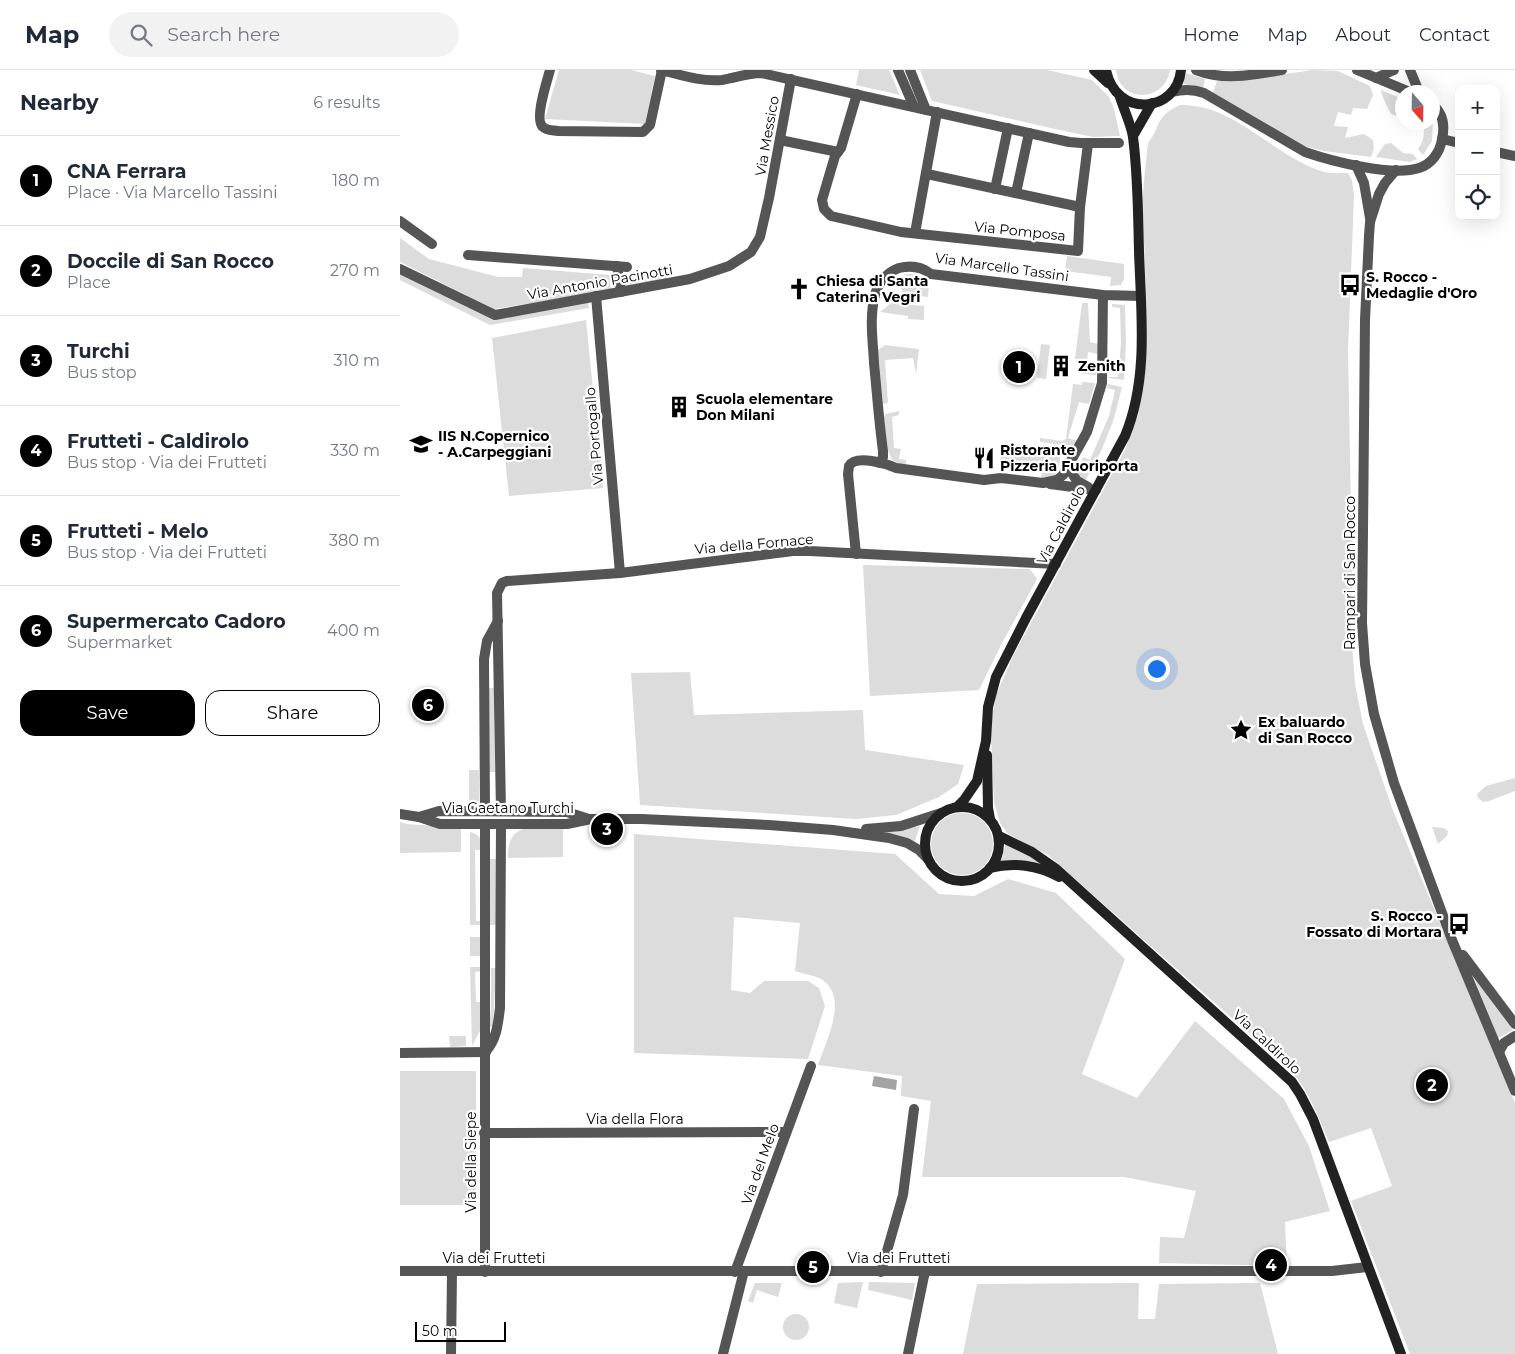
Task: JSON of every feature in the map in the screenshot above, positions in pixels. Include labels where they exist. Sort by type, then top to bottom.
[{"type":"main road","points":[[1094,70],[1111,85]]},
{"type":"main road","name":"Via Caldirolo","points":[[1106,70],[1111,85],[1120,97],[1133,136],[1137,205],[1141,364],[1136,403],[1125,436],[996,677],[988,707],[986,741],[990,819],[999,836],[1032,852],[1055,868],[1281,1070],[1292,1082],[1313,1119],[1401,1354]]},
{"type":"main road","points":[[1120,97],[1135,104],[1152,103],[1162,99],[1172,92],[1179,79],[1181,70]]},
{"type":"main road","points":[[1133,136],[1152,103]]},
{"type":"main road","name":"Via Caldirolo","points":[[941,813],[958,806],[977,781],[986,741]]},
{"type":"main road","points":[[958,806],[973,808],[990,819]]},
{"type":"main road","points":[[928,859],[924,844],[926,833],[931,822],[941,813]]},
{"type":"main road","points":[[990,868],[995,862],[999,850],[999,836]]},
{"type":"main road","name":"Via Caldirolo","points":[[928,859],[937,872],[955,880],[968,881],[977,878],[990,868],[1012,864],[1026,866],[1055,875],[1073,885]]},
{"type":"street","points":[[550,70],[539,122],[542,127],[548,130],[643,132],[650,125],[661,70],[700,80],[724,80],[754,73],[791,79],[1069,142],[1088,144],[1119,143]]},
{"type":"street","points":[[898,70],[914,107]]},
{"type":"street","points":[[910,70],[926,110]]},
{"type":"street","points":[[1196,70],[1222,77],[1282,70]]},
{"type":"street","points":[[1357,70],[1395,86]]},
{"type":"street","points":[[1376,78],[1394,70]]},
{"type":"street","points":[[1410,70],[1415,85]]},
{"type":"street","name":"Via Messico","points":[[769,198],[791,79]]},
{"type":"street","points":[[1172,92],[1184,89],[1204,93],[1305,152],[1322,158],[1396,170],[1419,168],[1428,163],[1437,153],[1442,139],[1443,120],[1440,114]]},
{"type":"street","name":"Via Pomposa","points":[[857,94],[822,200],[824,209],[831,216],[901,232],[1078,251],[1080,207],[1088,144]]},
{"type":"street","points":[[915,233],[937,112]]},
{"type":"street","points":[[994,189],[1008,128]]},
{"type":"street","points":[[1016,193],[1029,133]]},
{"type":"street","points":[[1442,139],[1455,142]]},
{"type":"street","points":[[780,140],[838,152]]},
{"type":"street","points":[[1500,153],[1515,156]]},
{"type":"street","name":"Rampari di San Rocco","points":[[1356,165],[1364,183],[1370,222],[1364,372],[1362,623],[1365,664],[1374,714],[1390,772],[1452,940],[1499,1052],[1511,1075],[1515,1091]]},
{"type":"street","name":"Rampari di San Rocco","points":[[1370,222],[1379,194],[1396,170]]},
{"type":"street","points":[[927,174],[1080,207]]},
{"type":"street","name":"Via Antonio Pacinotti","points":[[400,269],[495,315],[690,279],[721,270],[751,252],[760,237],[769,198]]},
{"type":"street","points":[[400,221],[432,244]]},
{"type":"street","name":"Via Antonio Pacinotti","points":[[468,255],[622,266],[621,292]]},
{"type":"street","name":"Via Marcello Tassini","points":[[881,438],[871,320],[875,293],[881,282],[892,271],[900,268],[917,267],[925,269],[932,274],[1104,296],[1140,296]]},
{"type":"street","name":"Via Portogallo","points":[[596,296],[620,573]]},
{"type":"street","points":[[1043,483],[1057,480],[1063,475],[1087,432],[1102,383],[1104,296]]},
{"type":"street","points":[[865,460],[878,447],[881,438]]},
{"type":"street","points":[[880,463],[883,457],[881,438]]},
{"type":"street","points":[[856,554],[848,474],[852,463],[865,460],[896,468],[984,480],[1001,478],[1096,490]]},
{"type":"street","points":[[1068,467],[1081,484],[1096,490]]},
{"type":"street","name":"Via della Fornace","points":[[514,579],[620,573],[782,552],[810,551],[1056,564]]},
{"type":"street","name":"Via della Siepe","points":[[486,1052],[497,1030],[500,1008],[501,812],[497,593],[502,583],[514,579]]},
{"type":"street","name":"Via della Siepe","points":[[485,1272],[484,1067],[486,1052],[486,929],[484,659],[487,641],[498,620]]},
{"type":"street","points":[[484,659],[499,659]]},
{"type":"street","points":[[485,685],[499,685]]},
{"type":"street","name":"Via Gaetano Turchi","points":[[419,817],[439,811],[485,811],[567,812],[591,819]]},
{"type":"street","points":[[567,812],[567,824]]},
{"type":"street","name":"Via Gaetano Turchi","points":[[833,830],[882,829],[901,826],[941,813]]},
{"type":"street","points":[[400,814],[419,817]]},
{"type":"street","name":"Via Gaetano Turchi","points":[[419,817],[440,824],[567,824],[591,819],[709,822],[833,830],[889,838],[907,843],[919,850],[928,859]]},
{"type":"street","points":[[486,929],[500,929]]},
{"type":"street","name":"Rampari di San Rocco","points":[[1452,940],[1515,1024]]},
{"type":"street","points":[[486,962],[500,961]]},
{"type":"street","points":[[1499,1052],[1504,1042],[1515,1036]]},
{"type":"street","points":[[400,1053],[486,1052]]},
{"type":"street","name":"Via del Melo","points":[[722,1354],[739,1272],[810,1066]]},
{"type":"street","points":[[880,1272],[903,1195],[914,1109]]},
{"type":"street","name":"Via della Flora","points":[[484,1133],[786,1132]]},
{"type":"street","name":"Via dei Frutteti","points":[[400,1271],[1332,1271],[1368,1267]]},
{"type":"street","points":[[451,1354],[452,1272]]},
{"type":"street","points":[[908,1354],[925,1272]]},
{"type":"shaded area","points":[[559,70],[631,70],[655,76],[645,124],[545,119]]},
{"type":"shaded area","points":[[859,70],[889,70],[900,95],[856,85]]},
{"type":"shaded area","points":[[920,70],[1047,70],[1092,80],[1109,97],[1114,109],[1120,136],[1093,137],[932,101]]},
{"type":"shaded area","points":[[1116,70],[1170,71],[1166,81],[1159,89],[1142,95],[1125,89],[1119,81]]},
{"type":"shaded area","points":[[1313,70],[1338,71],[1370,86],[1373,95],[1367,109],[1353,108],[1351,115],[1338,112],[1334,126],[1348,127],[1345,138],[1364,134],[1373,140],[1374,148],[1371,157],[1324,151],[1303,146],[1213,93],[1217,81],[1250,79]]},
{"type":"shaded area","points":[[1186,73],[1205,79],[1203,88],[1183,84]]},
{"type":"shaded area","points":[[1381,90],[1395,96],[1395,115],[1391,114]]},
{"type":"shaded area","points":[[1180,105],[1200,107],[1218,113],[1236,121],[1303,164],[1324,172],[1348,173],[1352,181],[1354,196],[1348,351],[1352,564],[1351,631],[1355,684],[1363,724],[1392,808],[1515,1103],[1515,1354],[1410,1354],[1351,1201],[1392,1186],[1371,1128],[1329,1142],[1316,1111],[1294,1074],[1048,855],[1008,834],[1000,823],[994,802],[991,736],[996,695],[1014,654],[1125,450],[1135,421],[1145,360],[1146,297],[1143,204],[1148,143],[1162,118]]},
{"type":"shaded area","points":[[1424,130],[1433,130],[1432,141],[1423,155],[1418,149]]},
{"type":"shaded area","points":[[1391,143],[1403,153],[1413,154],[1417,159],[1410,162],[1376,157],[1385,144]]},
{"type":"shaded area","points":[[400,238],[429,259],[498,277],[522,277],[523,268],[609,275],[611,290],[494,309],[400,262]]},
{"type":"shaded area","points":[[1067,256],[1124,264],[1124,279],[1121,285],[1110,286],[1111,277],[1065,271]]},
{"type":"shaded area","points":[[400,272],[493,318],[588,301],[589,308],[490,325],[400,280]]},
{"type":"shaded area","points":[[656,272],[670,279],[625,286],[624,274]]},
{"type":"shaded area","points":[[915,274],[927,281],[929,284],[928,297],[903,294],[899,283],[904,275]]},
{"type":"shaded area","points":[[891,303],[924,306],[924,320],[908,319],[908,316],[880,312]]},
{"type":"shaded area","points":[[1082,303],[1088,303],[1090,342],[1099,344],[1099,354],[1088,352],[1087,361],[1098,363],[1096,375],[1082,374],[1083,360],[1075,359]]},
{"type":"shaded area","points":[[1112,304],[1125,305],[1124,380],[1109,378],[1118,377],[1121,343],[1120,308],[1112,307]]},
{"type":"shaded area","points":[[586,320],[603,488],[509,496],[492,338]]},
{"type":"shaded area","points":[[1041,344],[1050,345],[1046,379],[1037,378]]},
{"type":"shaded area","points":[[885,345],[919,349],[916,374],[913,358],[885,360],[888,403],[883,404],[878,350]]},
{"type":"shaded area","points":[[1082,382],[1095,383],[1089,404],[1079,402],[1068,438],[1078,441],[1075,445],[1071,446],[1040,442],[1040,438],[1062,441],[1066,439],[1073,384],[1082,385]]},
{"type":"shaded area","points":[[1108,384],[1122,387],[1114,419],[1102,449],[1085,481],[1080,478],[1077,471],[1083,457],[1090,460],[1109,416],[1115,390],[1107,388]]},
{"type":"shaded area","points":[[899,411],[899,415],[892,417],[894,448],[901,449],[899,459],[906,460],[906,466],[892,459],[888,451],[886,439],[885,414]]},
{"type":"shaded area","points":[[1002,446],[1061,453],[1058,471],[1053,478],[1041,478],[1042,468],[1000,462]]},
{"type":"shaded area","points":[[863,565],[1030,569],[1037,579],[979,690],[870,696]]},
{"type":"shaded area","points":[[690,672],[694,715],[863,710],[865,750],[964,765],[958,784],[939,797],[896,815],[856,819],[640,805],[631,673]]},
{"type":"shaded area","points":[[488,688],[494,688],[495,772],[488,772]]},
{"type":"shaded area","points":[[469,770],[479,770],[479,806],[469,806]]},
{"type":"shaded area","points":[[1515,778],[1515,791],[1489,801],[1483,802],[1478,798],[1477,794],[1486,786]]},
{"type":"shaded area","points":[[962,813],[974,816],[984,822],[990,832],[993,844],[990,856],[984,866],[974,872],[962,875],[950,872],[940,866],[934,856],[931,844],[934,832],[940,822],[950,816]]},
{"type":"shaded area","points":[[400,822],[461,828],[461,852],[400,853]]},
{"type":"shaded area","points":[[920,826],[915,841],[881,833]]},
{"type":"shaded area","points":[[533,827],[563,827],[563,857],[508,858],[512,837],[518,832]]},
{"type":"shaded area","points":[[1432,827],[1444,828],[1448,831],[1447,836],[1438,844]]},
{"type":"shaded area","points":[[470,832],[476,834],[482,843],[483,850],[475,850],[476,921],[484,921],[484,925],[470,925]]},
{"type":"shaded area","points":[[634,834],[895,854],[939,894],[974,896],[1008,879],[1056,893],[1125,959],[1082,1074],[1137,1098],[1195,1021],[1284,1099],[1309,1146],[1330,1211],[1285,1222],[1287,1266],[1159,1263],[1160,1237],[1184,1238],[1196,1191],[1124,1177],[922,1177],[931,1101],[901,1096],[902,1076],[818,1065],[830,1032],[835,1007],[834,996],[830,987],[821,979],[795,971],[800,923],[734,917],[731,990],[750,993],[764,981],[808,981],[819,988],[825,1006],[808,1059],[634,1053]]},
{"type":"shaded area","points":[[1006,842],[1023,849],[1050,870],[1001,863]]},
{"type":"shaded area","points":[[489,859],[496,859],[496,925],[489,925]]},
{"type":"shaded area","points":[[470,937],[482,937],[482,956],[470,956]]},
{"type":"shaded area","points":[[470,967],[484,967],[484,971],[475,972],[476,1002],[484,1002],[481,1029],[472,1046]]},
{"type":"shaded area","points":[[491,968],[496,968],[493,1028],[489,1026]]},
{"type":"shaded area","points":[[1474,978],[1513,1030],[1498,1038]]},
{"type":"shaded area","points":[[449,1036],[466,1036],[466,1046],[450,1047]]},
{"type":"shaded area","points":[[400,1071],[476,1071],[476,1205],[400,1205]]},
{"type":"shaded area","points":[[874,1076],[897,1080],[896,1090],[872,1086]]},
{"type":"shaded area","points":[[863,1282],[857,1308],[834,1303],[838,1283]]},
{"type":"shaded area","points":[[869,1282],[915,1283],[912,1300],[868,1290]]},
{"type":"shaded area","points":[[755,1283],[782,1283],[778,1297],[757,1290],[753,1303],[748,1301]]},
{"type":"shaded area","points":[[1139,1283],[1138,1319],[1155,1319],[1159,1284],[1260,1283],[1278,1354],[963,1354],[977,1284]]},
{"type":"shaded area","points":[[796,1314],[805,1318],[809,1327],[805,1336],[796,1340],[787,1336],[783,1327],[787,1318]]},
{"type":"place","name":"S. Rocco - Medaglie d'Oro","points":[[1350,285]]},
{"type":"place","name":"Chiesa di Santa Caterina Vegri","points":[[799,289]]},
{"type":"place","name":"Zenith","points":[[1061,366]]},
{"type":"place","name":"CNA Ferrara","points":[[1019,367]]},
{"type":"place","name":"Scuola elementare Don Milani","points":[[679,407]]},
{"type":"place","name":"IIS N.Copernico - A.Carpeggiani","points":[[421,444]]},
{"type":"place","name":"Ristorante Pizzeria Fuoriporta","points":[[984,458]]},
{"type":"place","name":"Supermercato Cadoro","points":[[428,705]]},
{"type":"place","name":"Ex baluardo di San Rocco","points":[[1241,730]]},
{"type":"place","name":"Turchi","points":[[607,829]]},
{"type":"place","name":"S. Rocco - Fossato di Mortara","points":[[1459,924]]},
{"type":"place","name":"Doccile di San Rocco","points":[[1432,1085]]},
{"type":"place","name":"Frutteti - Caldirolo","points":[[1271,1265]]},
{"type":"place","name":"Frutteti - Melo","points":[[813,1267]]}]
